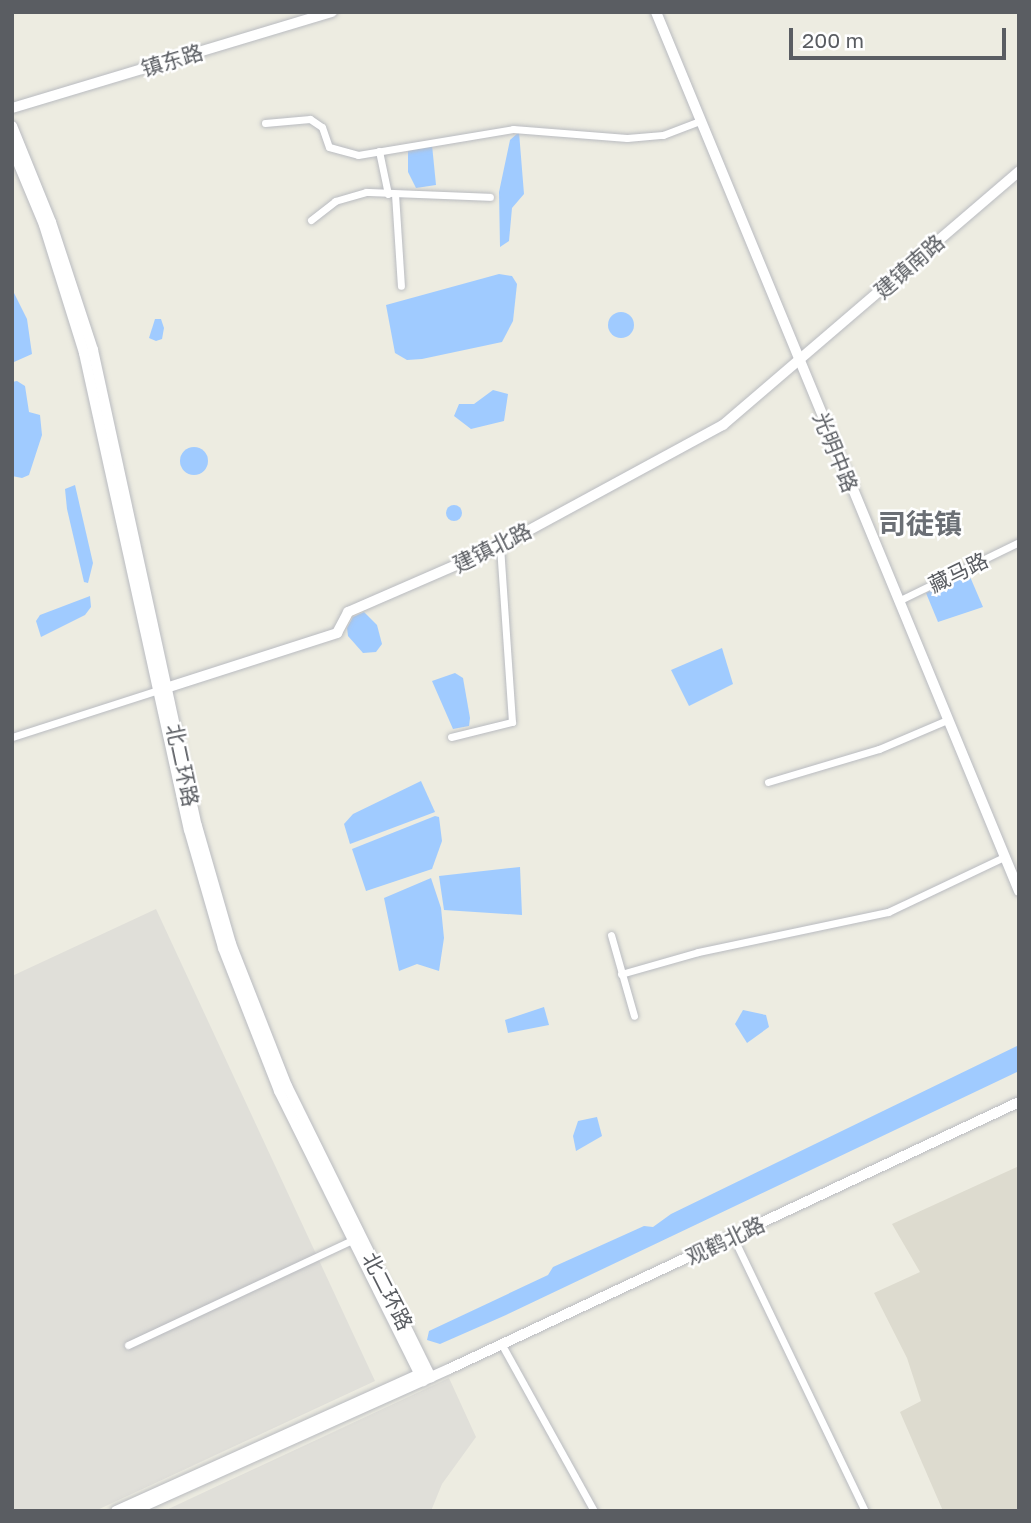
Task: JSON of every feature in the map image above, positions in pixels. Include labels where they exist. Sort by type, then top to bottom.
[{"type":"main road","name":"北二环路","points":[[12,126],[51,222],[93,350],[162,689]]},
{"type":"main road","name":"北二环路","points":[[12,148],[44,225],[84,353],[162,689],[231,944],[287,1086],[356,1238],[424,1377]]},
{"type":"street","name":"镇东路","points":[[12,108],[332,12]]},
{"type":"street","name":"光明中路","points":[[656,12],[1019,891]]},
{"type":"street","points":[[265,123],[310,119],[322,127],[329,147],[346,155],[513,129],[627,138],[663,135],[700,121]]},
{"type":"street","points":[[379,151],[392,194],[401,286]]},
{"type":"street","name":"建镇南路","points":[[799,362],[1019,171]]},
{"type":"street","points":[[311,220],[347,196],[366,192],[490,197]]},
{"type":"street","name":"建镇北路","points":[[162,689],[337,633],[348,612],[500,546],[723,425],[799,362]]},
{"type":"street","name":"藏马路","points":[[898,601],[1019,542]]},
{"type":"street","points":[[452,737],[512,722],[500,546]]},
{"type":"street","points":[[12,737],[162,689]]},
{"type":"street","points":[[768,782],[878,749],[947,720]]},
{"type":"street","points":[[621,974],[698,952],[888,912],[1004,857]]},
{"type":"street","points":[[611,935],[634,1016]]},
{"type":"street","name":"观鹤北路","points":[[116,1511],[502,1345],[1019,1102]]},
{"type":"street","points":[[733,1237],[865,1511]]},
{"type":"street","points":[[128,1345],[356,1238]]},
{"type":"street","points":[[502,1345],[594,1511]]},
{"type":"street","name":"观鹤北路","points":[[133,1511],[424,1377]]},
{"type":"shaded area","points":[[156,909],[375,1381],[95,1511],[12,1511],[12,976]]},
{"type":"shaded area","points":[[1019,1166],[1019,1511],[943,1511],[900,1412],[921,1401],[907,1358],[874,1293],[920,1272],[892,1224]]},
{"type":"shaded area","points":[[449,1378],[476,1437],[442,1484],[431,1511],[164,1511]]},
{"type":"water","points":[[519,132],[524,194],[512,208],[509,241],[500,247],[499,192],[510,140]]},
{"type":"water","points":[[432,145],[436,185],[416,188],[408,172],[408,148]]},
{"type":"water","points":[[499,274],[512,276],[517,284],[513,321],[502,342],[422,359],[407,360],[395,353],[386,305]]},
{"type":"water","points":[[12,289],[27,319],[32,354],[14,362],[12,374]]},
{"type":"water","points":[[621,312],[630,316],[634,325],[630,334],[621,338],[612,334],[608,325],[612,316]]},
{"type":"water","points":[[155,319],[161,319],[164,328],[162,339],[156,341],[149,338]]},
{"type":"water","points":[[17,381],[25,386],[29,412],[40,415],[42,435],[29,475],[22,478],[12,476],[12,382]]},
{"type":"water","points":[[493,390],[508,394],[504,421],[471,429],[454,416],[459,404],[474,404]]},
{"type":"water","points":[[194,447],[204,451],[208,461],[204,471],[194,475],[184,471],[180,461],[184,451]]},
{"type":"water","points":[[75,485],[93,563],[88,583],[84,582],[67,509],[65,489]]},
{"type":"water","points":[[451,505],[457,505],[462,513],[460,519],[451,521],[446,516],[446,510]]},
{"type":"water","points":[[968,572],[983,607],[938,622],[926,593]]},
{"type":"water","points":[[90,596],[91,607],[85,615],[41,637],[36,621],[40,615]]},
{"type":"water","points":[[364,612],[377,625],[382,644],[376,652],[363,653],[348,636],[347,628],[353,617]]},
{"type":"water","points":[[722,648],[733,684],[689,706],[671,670]]},
{"type":"water","points":[[455,673],[463,678],[470,718],[469,726],[453,729],[432,681]]},
{"type":"water","points":[[421,781],[435,812],[350,844],[344,824],[353,814]]},
{"type":"water","points":[[435,816],[439,817],[442,841],[432,869],[366,891],[352,849]]},
{"type":"water","points":[[520,867],[522,915],[444,910],[439,876]]},
{"type":"water","points":[[431,878],[441,908],[444,938],[439,971],[417,964],[399,971],[384,898]]},
{"type":"water","points":[[544,1007],[549,1025],[508,1033],[505,1020]]},
{"type":"water","points":[[743,1010],[766,1015],[769,1027],[747,1043],[735,1024]]},
{"type":"water","points":[[1019,1045],[1019,1071],[506,1315],[440,1344],[427,1340],[429,1331],[548,1275],[553,1267],[644,1226],[653,1227],[671,1214]]},
{"type":"water","points":[[597,1117],[602,1136],[576,1151],[573,1136],[578,1121]]},
{"type":"district","name":"司徒镇","points":[[920,524]]}]
